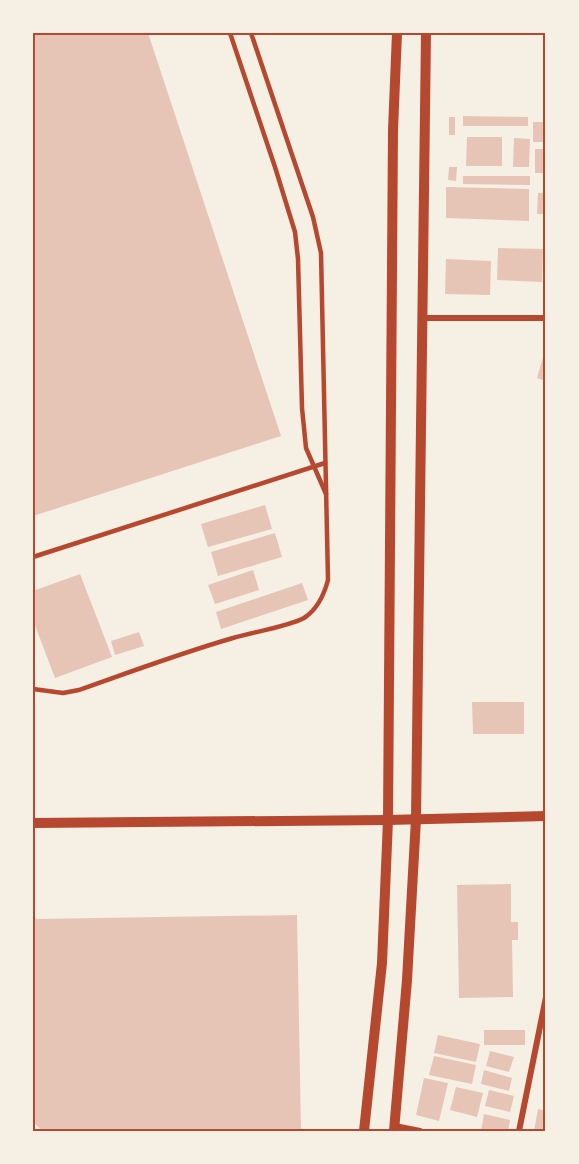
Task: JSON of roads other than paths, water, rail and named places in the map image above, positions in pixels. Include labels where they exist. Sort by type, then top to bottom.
[{"type":"street","points":[[364,1131],[382,963],[388,820],[393,176],[397,33]]},
{"type":"street","points":[[420,1131],[394,1129],[407,980],[416,819],[426,33]]},
{"type":"street","points":[[422,318],[546,318]]},
{"type":"street","points":[[33,823],[388,820],[546,816]]},
{"type":"street","points":[[519,1131],[546,997]]},
{"type":"lane","points":[[230,33],[295,232],[298,259],[302,408],[306,448],[327,496]]},
{"type":"lane","points":[[33,689],[63,693],[79,690],[204,646],[258,630],[293,623],[311,613],[324,594],[328,580],[321,253],[313,217],[251,33]]},
{"type":"lane","points":[[33,557],[325,463]]}]
